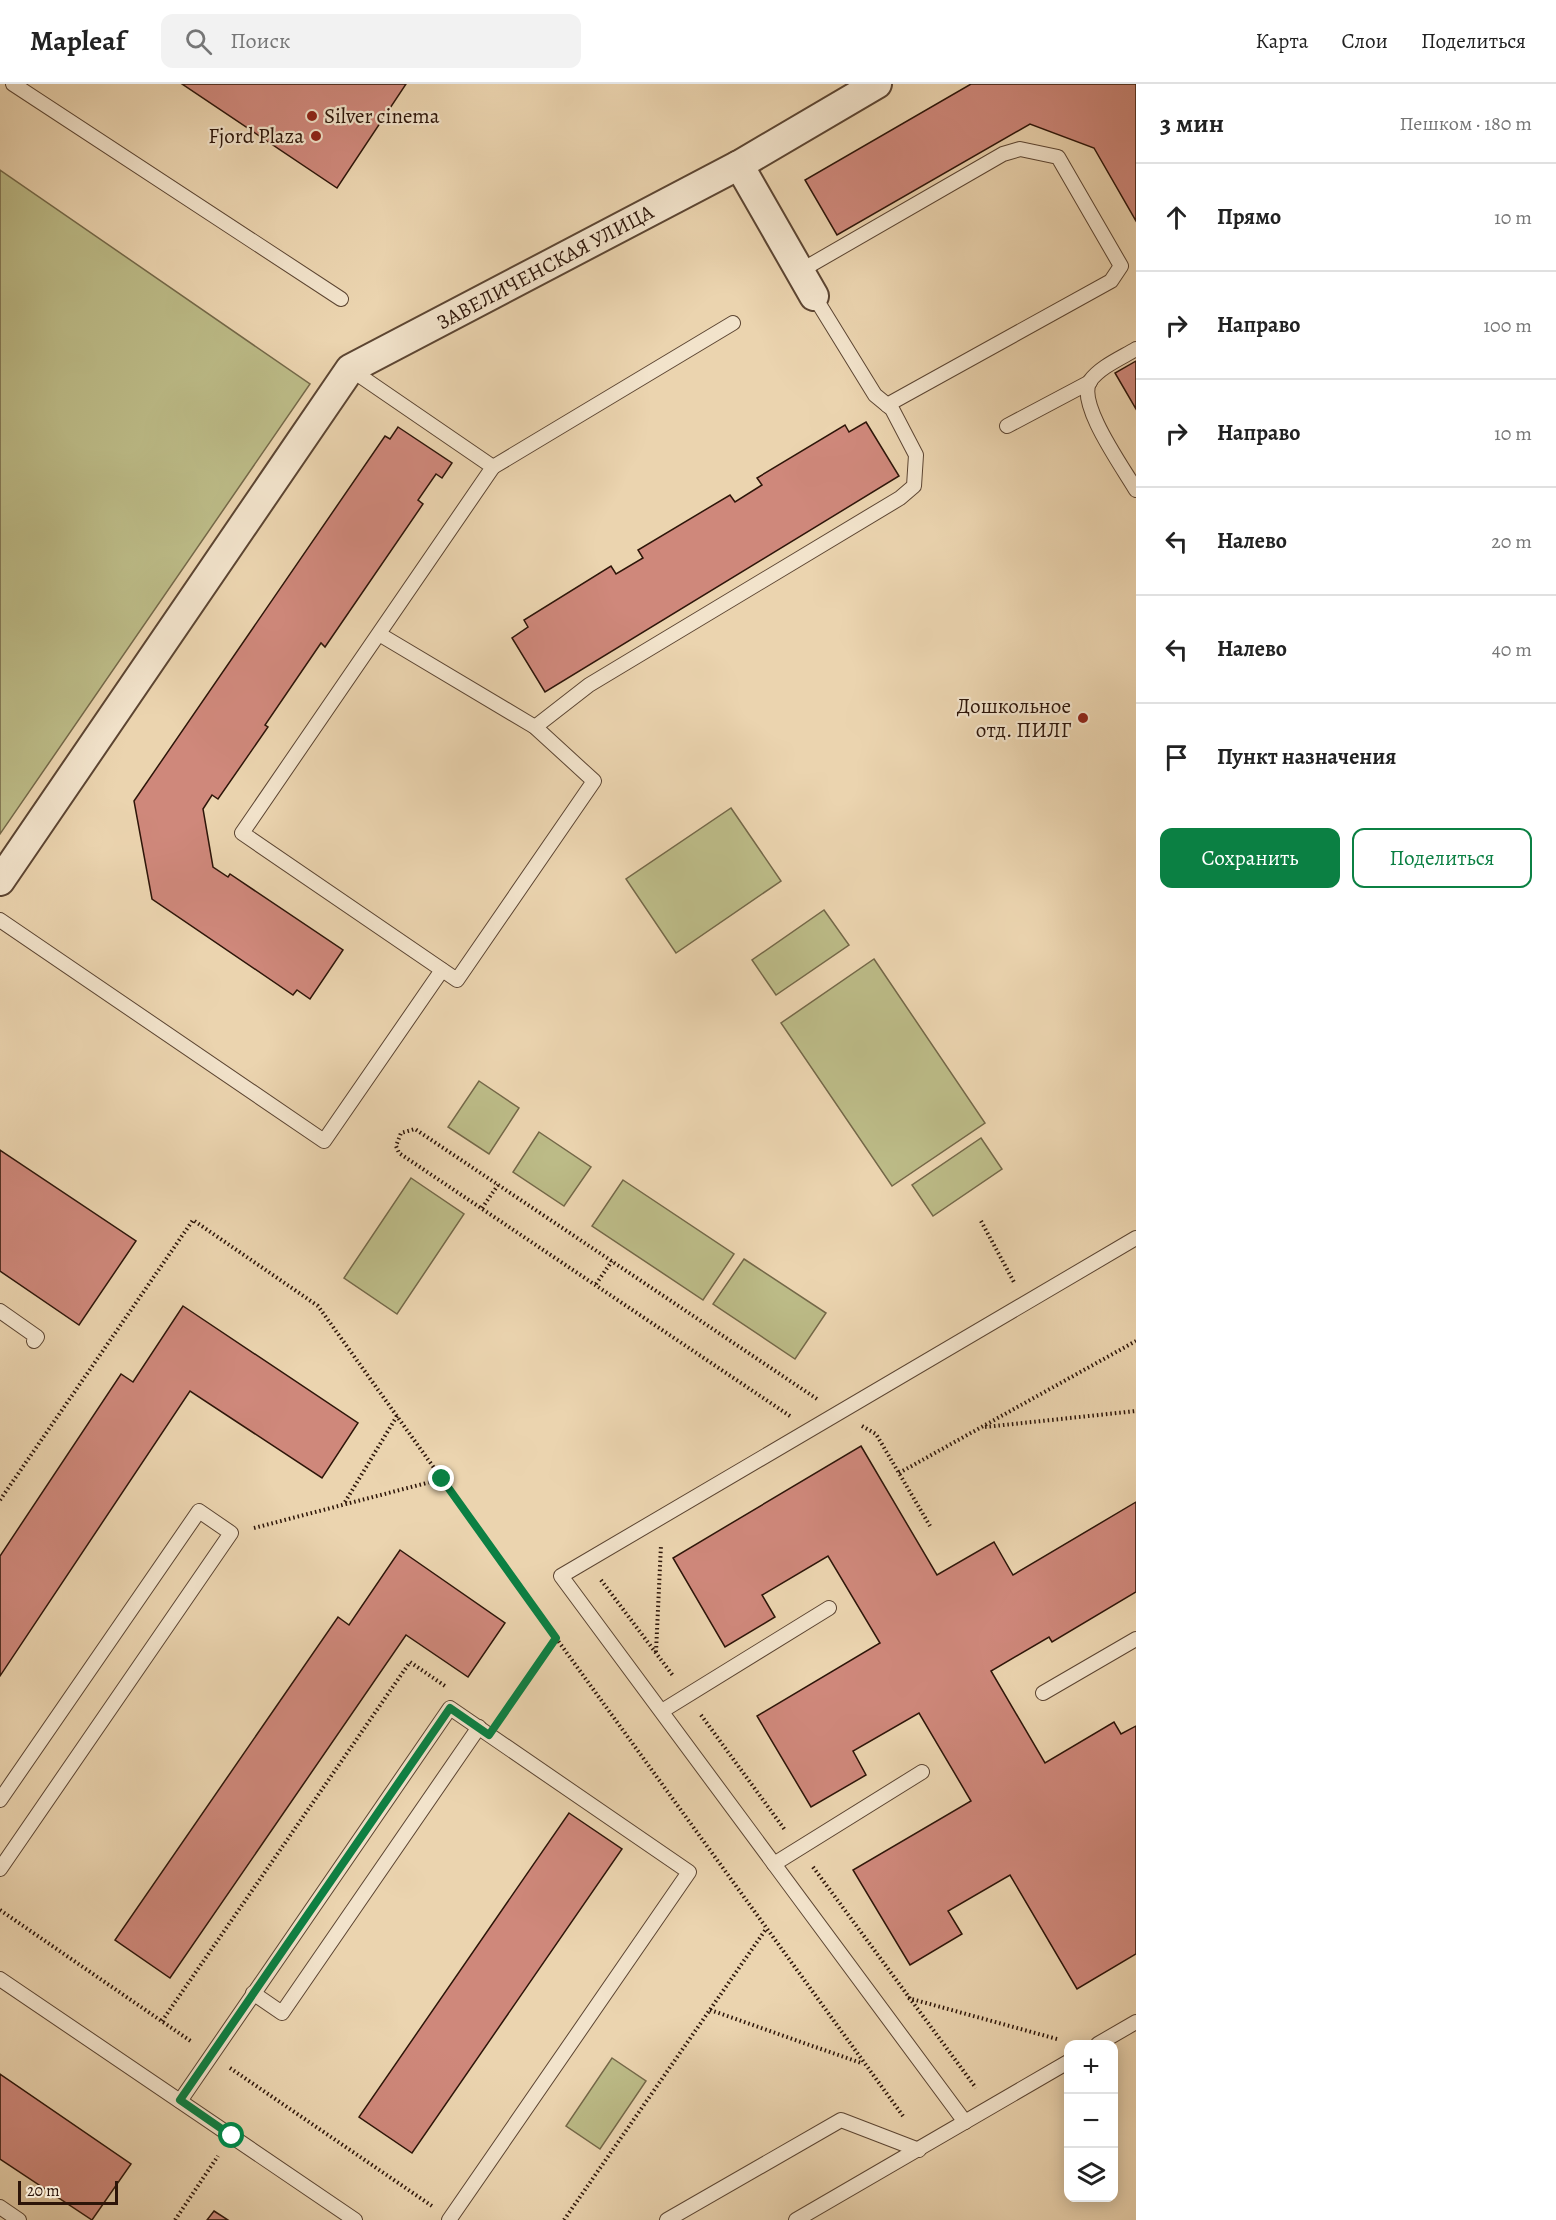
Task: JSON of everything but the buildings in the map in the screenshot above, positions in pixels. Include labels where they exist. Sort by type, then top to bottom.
[{"type":"street","name":"ЗАВЕЛИЧЕНСКАЯ УЛИЦА","points":[[350,369],[739,165],[877,84]]},
{"type":"street","points":[[739,165],[814,296]]},
{"type":"street","points":[[0,881],[350,369]]},
{"type":"lane","points":[[13,84],[341,299]]},
{"type":"lane","points":[[800,271],[1004,154],[1020,149],[1058,157],[1121,266],[1118,274],[1112,281],[887,405]]},
{"type":"lane","points":[[535,727],[589,685],[900,498],[914,486],[916,455],[892,409],[875,395],[814,296]]},
{"type":"lane","points":[[379,634],[535,727],[594,781],[457,980],[242,833],[493,467],[733,323]]},
{"type":"lane","points":[[1007,426],[1090,382],[1108,366],[1136,349]]},
{"type":"lane","points":[[350,369],[493,467]]},
{"type":"lane","points":[[1090,382],[1086,397],[1091,413],[1136,490]]},
{"type":"lane","points":[[0,920],[324,1142],[442,969]]},
{"type":"lane","points":[[965,2122],[561,1576],[1136,1238]]},
{"type":"lane","points":[[0,1311],[37,1337],[34,1341]]},
{"type":"lane","points":[[0,1800],[199,1511],[231,1533],[0,1869]]},
{"type":"lane","points":[[662,1711],[829,1608]]},
{"type":"lane","points":[[1043,1693],[1136,1639]]},
{"type":"lane","points":[[180,2100],[450,1708],[689,1872],[449,2220]]},
{"type":"lane","points":[[253,1993],[282,2013],[484,1731]]},
{"type":"lane","points":[[774,1864],[922,1772]]},
{"type":"lane","points":[[0,1979],[355,2220]]},
{"type":"lane","points":[[1105,2040],[1136,2022]]},
{"type":"lane","points":[[796,2220],[1064,2064]]},
{"type":"lane","points":[[667,2220],[841,2120],[922,2148]]},
{"type":"lane","points":[[0,2207],[19,2220]]},
{"type":"path","points":[[810,1430],[399,1153],[396,1146],[401,1133],[415,1129],[837,1413],[876,1434],[930,1526]]},
{"type":"path","points":[[483,1208],[498,1185]]},
{"type":"path","points":[[0,1500],[193,1220],[318,1306],[922,2148]]},
{"type":"path","points":[[981,1221],[1026,1303]]},
{"type":"path","points":[[596,1284],[612,1261]]},
{"type":"path","points":[[899,1473],[1136,1341]]},
{"type":"path","points":[[981,1428],[1136,1411]]},
{"type":"path","points":[[345,1502],[397,1416]]},
{"type":"path","points":[[231,1533],[442,1479]]},
{"type":"path","points":[[656,1652],[663,1516]]},
{"type":"path","points":[[484,1731],[556,1638]]},
{"type":"path","points":[[162,2021],[410,1662],[449,1689]]},
{"type":"path","points":[[564,2220],[766,1929]]},
{"type":"path","points":[[907,1998],[1064,2041]]},
{"type":"path","points":[[710,2010],[862,2063]]},
{"type":"path","points":[[175,2220],[232,2136]]},
{"type":"shaded area","points":[[0,170],[310,384],[0,834]]},
{"type":"shaded area","points":[[731,808],[781,881],[676,953],[626,879]]},
{"type":"shaded area","points":[[824,910],[849,945],[776,995],[752,960]]},
{"type":"shaded area","points":[[874,959],[985,1123],[892,1186],[781,1023]]},
{"type":"shaded area","points":[[479,1081],[519,1108],[489,1154],[448,1127]]},
{"type":"shaded area","points":[[539,1132],[591,1167],[564,1206],[513,1172]]},
{"type":"shaded area","points":[[981,1138],[1002,1169],[933,1216],[912,1185]]},
{"type":"shaded area","points":[[411,1178],[464,1214],[397,1314],[344,1278]]},
{"type":"shaded area","points":[[623,1180],[734,1254],[703,1300],[592,1226]]},
{"type":"shaded area","points":[[744,1259],[826,1313],[795,1359],[713,1304]]},
{"type":"shaded area","points":[[612,2058],[646,2081],[600,2149],[566,2126]]},
{"type":"place","name":"Silver cinema","points":[[312,116]]},
{"type":"place","name":"Fjord Plaza","points":[[316,136]]},
{"type":"place","name":"Дошкольное отд. ПИЛГ","points":[[1083,718]]},
{"type":"route","points":[[232,2136],[180,2100],[450,1708],[489,1735],[556,1638],[442,1479]]}]
